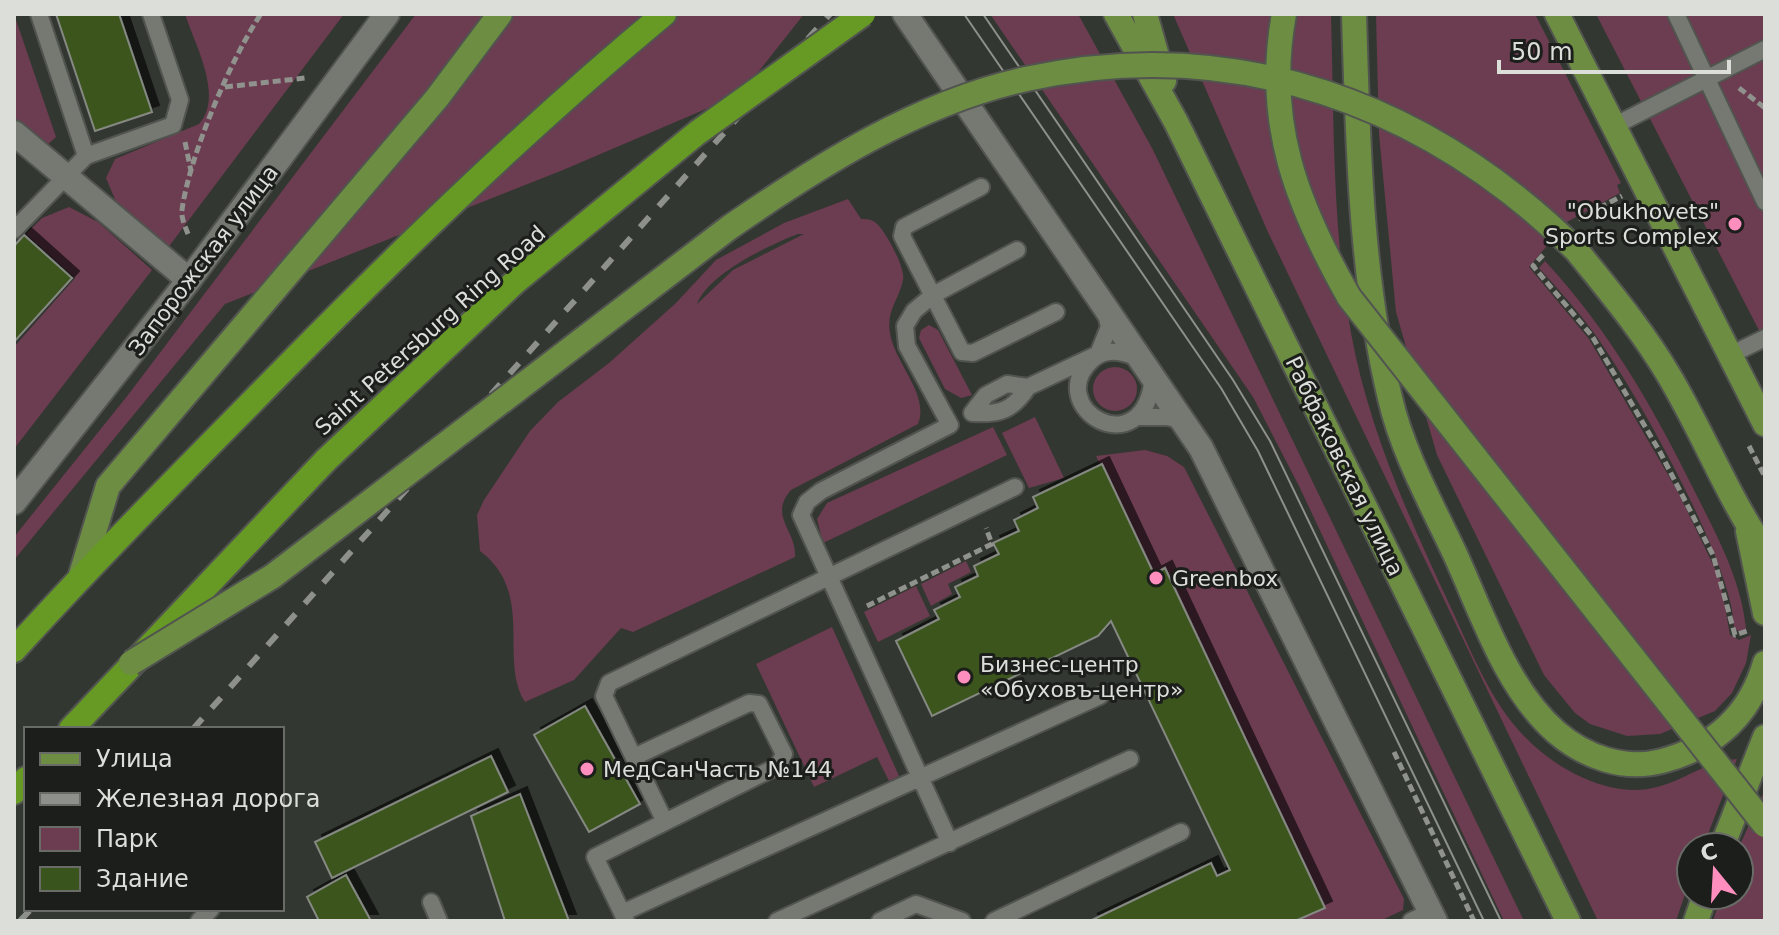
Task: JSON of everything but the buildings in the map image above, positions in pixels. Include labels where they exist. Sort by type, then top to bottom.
[{"type":"highway","points":[[14,650],[80,578],[433,219],[593,73],[664,14]]},
{"type":"highway","name":"Saint Petersburg Ring Road","points":[[73,727],[326,460],[515,282],[697,133],[863,14]]},
{"type":"main road","points":[[80,578],[108,486],[437,98],[500,14]]},
{"type":"main road","name":"Рабфаковская улица","points":[[1116,14],[1176,122],[1568,921]]},
{"type":"main road","points":[[1145,14],[1176,122]]},
{"type":"main road","points":[[1284,14],[1277,52],[1280,132],[1315,237],[1349,297],[1765,825]]},
{"type":"main road","points":[[1354,14],[1369,281],[1390,401],[1440,523],[1517,683],[1536,710],[1566,740],[1611,762],[1660,762],[1710,742],[1739,717],[1759,685],[1765,663]]},
{"type":"main road","points":[[1557,14],[1765,424]]},
{"type":"main road","points":[[131,663],[273,576],[730,227],[798,181],[866,141],[923,115],[1025,79],[1136,65],[1192,66],[1267,77],[1331,93],[1395,119],[1459,154],[1538,213],[1577,251],[1640,331],[1668,374],[1747,525],[1765,551]]},
{"type":"main road","points":[[1747,525],[1765,613]]},
{"type":"main road","points":[[1728,831],[1765,737]]},
{"type":"street","name":"Запорожская улица","points":[[14,502],[189,280],[387,14]]},
{"type":"street","points":[[905,14],[1209,462],[1425,918]]},
{"type":"street","points":[[14,133],[189,280]]},
{"type":"lane","points":[[39,14],[86,156]]},
{"type":"lane","points":[[14,230],[86,156],[173,125],[180,100],[151,14]]},
{"type":"lane","points":[[1676,14],[1704,80],[1765,202]]},
{"type":"lane","points":[[1614,126],[1765,49]]},
{"type":"lane","points":[[981,187],[904,227],[902,236],[962,352],[973,353],[1056,312]]},
{"type":"lane","points":[[950,425],[907,346],[905,326],[914,311],[933,295],[1017,250]]},
{"type":"lane","points":[[1105,307],[1109,327],[1098,354],[1083,368],[1077,388],[1083,409],[1099,422],[1109,424],[1120,425],[1139,417],[1168,417],[1183,421]]},
{"type":"lane","points":[[1730,355],[1765,338]]},
{"type":"lane","points":[[950,843],[801,515],[807,502],[972,413],[986,395],[997,389],[1007,384],[1028,387],[1098,354],[1120,351],[1147,369],[1151,400],[1139,417]]},
{"type":"lane","points":[[665,822],[604,696],[609,683],[828,580],[1015,487]]},
{"type":"lane","points":[[634,757],[749,703],[759,704],[784,754],[778,766],[595,857],[624,917],[1100,696]]},
{"type":"lane","points":[[777,921],[1130,759]]},
{"type":"lane","points":[[994,921],[1181,832]]},
{"type":"lane","points":[[431,902],[439,921]]},
{"type":"lane","points":[[880,921],[916,904],[962,921]]},
{"type":"path","points":[[188,234],[181,213],[191,172],[224,87],[261,14]]},
{"type":"path","points":[[224,87],[305,78]]},
{"type":"path","points":[[859,610],[992,544],[985,528],[997,522]]},
{"type":"path","points":[[1394,752],[1474,921]]},
{"type":"green space","points":[[14,14],[56,137],[46,146],[14,125]]},
{"type":"green space","points":[[185,14],[344,14],[167,249],[117,204],[106,178],[115,159],[199,124],[206,113],[209,99],[205,70]]},
{"type":"green space","points":[[416,14],[804,14],[741,94],[563,170],[225,304],[14,560],[14,537],[128,395]]},
{"type":"green space","points":[[990,14],[1078,14],[1153,150],[1524,921],[1504,921],[1299,486],[1253,397]]},
{"type":"green space","points":[[1173,14],[1331,14],[1340,254],[1359,369],[1392,474],[1483,676],[1511,721],[1532,744],[1563,767],[1610,787],[1648,789],[1737,759],[1709,831],[1675,831],[1675,911],[1679,911],[1676,921],[1598,921],[1267,230]]},
{"type":"green space","points":[[1376,14],[1535,14],[1621,183],[1617,185],[1620,193],[1567,222],[1529,267],[1589,339],[1678,492],[1720,579],[1730,635],[1739,640],[1751,635],[1746,663],[1732,693],[1715,711],[1660,734],[1627,736],[1590,724],[1575,713],[1544,675],[1437,455],[1396,312],[1379,134]]},
{"type":"green space","name":"\"Obukhovets\" Sports Complex","points":[[1596,14],[1765,14],[1765,342]]},
{"type":"green space","points":[[848,199],[861,219],[873,221],[883,231],[898,258],[903,275],[889,325],[893,344],[919,402],[918,424],[791,490],[782,508],[795,557],[633,632],[621,628],[574,680],[525,702],[514,667],[512,606],[507,586],[497,568],[480,551],[477,515],[484,500],[530,431],[558,402],[609,363],[676,303],[716,260],[784,223]],"holes":[[[804,234],[733,270],[697,304],[713,282],[741,262],[786,239]]]},
{"type":"green space","points":[[69,207],[98,222],[152,270],[14,449],[14,347],[75,278],[26,234],[42,218]]},
{"type":"green space","points":[[1545,261],[1610,342],[1679,460],[1733,575],[1746,629],[1741,633],[1734,628],[1730,599],[1718,563],[1679,477],[1612,359],[1581,316],[1539,268]]},
{"type":"green space","points":[[929,325],[938,330],[972,395],[961,398],[945,389],[919,338],[921,330]]},
{"type":"green space","points":[[1115,367],[1131,373],[1137,389],[1131,405],[1115,411],[1099,405],[1093,389],[1099,373]]},
{"type":"green space","points":[[1035,417],[1064,478],[1029,488],[1002,433]]},
{"type":"green space","points":[[993,427],[1007,455],[823,543],[817,519],[827,503]]},
{"type":"green space","points":[[1145,450],[1167,456],[1184,467],[1404,899],[1403,910],[1380,921],[1295,921],[1154,574],[1096,456]]},
{"type":"green space","points":[[966,561],[971,572],[948,584],[952,594],[931,606],[921,584]]},
{"type":"green space","points":[[916,586],[930,616],[878,642],[864,612]]},
{"type":"green space","points":[[832,627],[899,776],[889,781],[877,757],[814,787],[756,664]]},
{"type":"green space","points":[[1765,790],[1765,921],[1713,921],[1716,911],[1755,911],[1755,831],[1746,831]]},
{"type":"tram line","points":[[964,14],[1221,388],[1258,451],[1484,921]]},
{"type":"tram line","points":[[983,14],[1233,380],[1270,441],[1501,921]]},
{"type":"railway","points":[[195,727],[830,14]]},
{"type":"railway","points":[[20,921],[29,911]]},
{"type":"place","name":"\"Obukhovets\" Sports Complex","points":[[1735,224]]},
{"type":"place","name":"Greenbox","points":[[1156,578]]},
{"type":"place","name":"Бизнес-центр «Обуховъ-центр»","points":[[964,677]]},
{"type":"place","name":"МедСанЧасть №144","points":[[587,769]]}]
